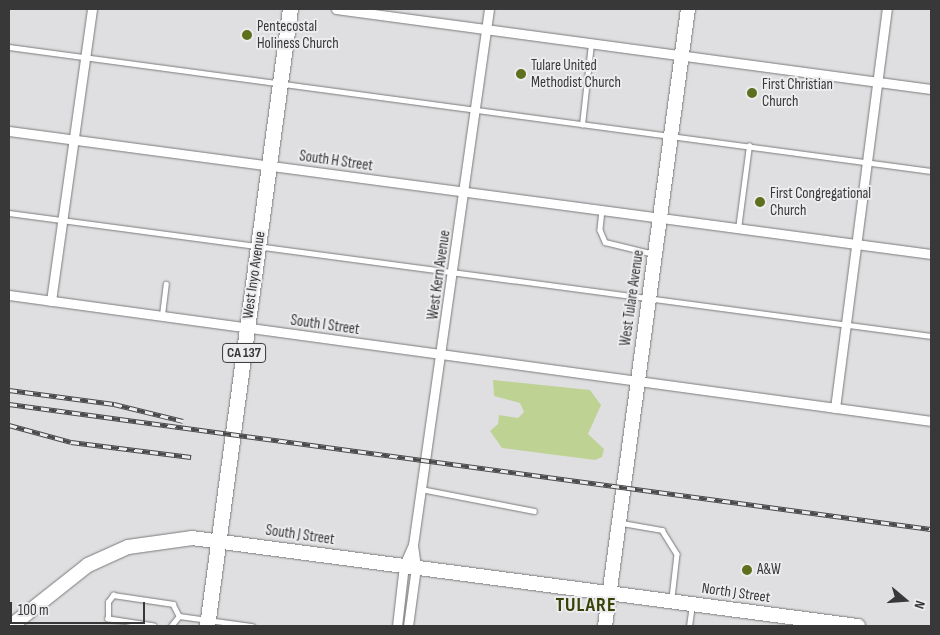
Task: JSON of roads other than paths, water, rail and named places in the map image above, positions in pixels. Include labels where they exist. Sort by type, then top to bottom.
[{"type":"main road","name":"West Inyo Avenue","points":[[219,541],[290,9]]},
{"type":"main road","name":"West Tulare Avenue","points":[[605,626],[688,9]]},
{"type":"main road","name":"South J Street","points":[[11,626],[70,577],[128,547],[168,539],[219,541],[609,593]]},
{"type":"main road","name":"CA 137","points":[[207,623],[219,541]]},
{"type":"main road","name":"North J Street","points":[[609,593],[692,604],[801,622],[858,626]]},
{"type":"street","points":[[51,301],[64,220],[92,9]]},
{"type":"street","points":[[336,9],[931,89]]},
{"type":"street","name":"West Kern Avenue","points":[[410,566],[465,192],[489,9]]},
{"type":"street","points":[[835,408],[887,9]]},
{"type":"street","name":"South H Street","points":[[9,131],[931,254]]},
{"type":"street","name":"South I Street","points":[[9,295],[931,421]]},
{"type":"street","points":[[396,626],[410,566]]},
{"type":"street","points":[[408,626],[410,566]]},
{"type":"lane","points":[[582,125],[591,43]]},
{"type":"lane","points":[[9,47],[86,56],[280,85],[931,171]]},
{"type":"lane","points":[[738,229],[749,146]]},
{"type":"lane","points":[[602,210],[600,230],[605,242],[655,254]]},
{"type":"lane","points":[[9,213],[931,336]]},
{"type":"lane","points":[[162,316],[166,284]]},
{"type":"lane","points":[[421,489],[534,511]]},
{"type":"lane","points":[[618,522],[662,530],[677,554],[672,601]]},
{"type":"lane","points":[[154,626],[108,619],[108,602],[113,595],[173,604],[179,616],[207,623],[252,626]]},
{"type":"lane","points":[[689,626],[692,604]]},
{"type":"lane","points":[[171,626],[179,616]]},
{"type":"railway","points":[[9,390],[114,404],[183,421]]},
{"type":"railway","points":[[9,404],[931,529]]},
{"type":"railway","points":[[9,425],[71,442],[191,457]]},
{"type":"place","name":"Pentecostal Holiness Church","points":[[247,35]]},
{"type":"place","name":"Tulare United Methodist Church","points":[[521,74]]},
{"type":"place","name":"First Christian Church","points":[[752,93]]},
{"type":"place","name":"First Congregational Church","points":[[760,202]]},
{"type":"place","name":"A&W","points":[[747,570]]},
{"type":"district","name":"TULARE","points":[[586,605]]}]
